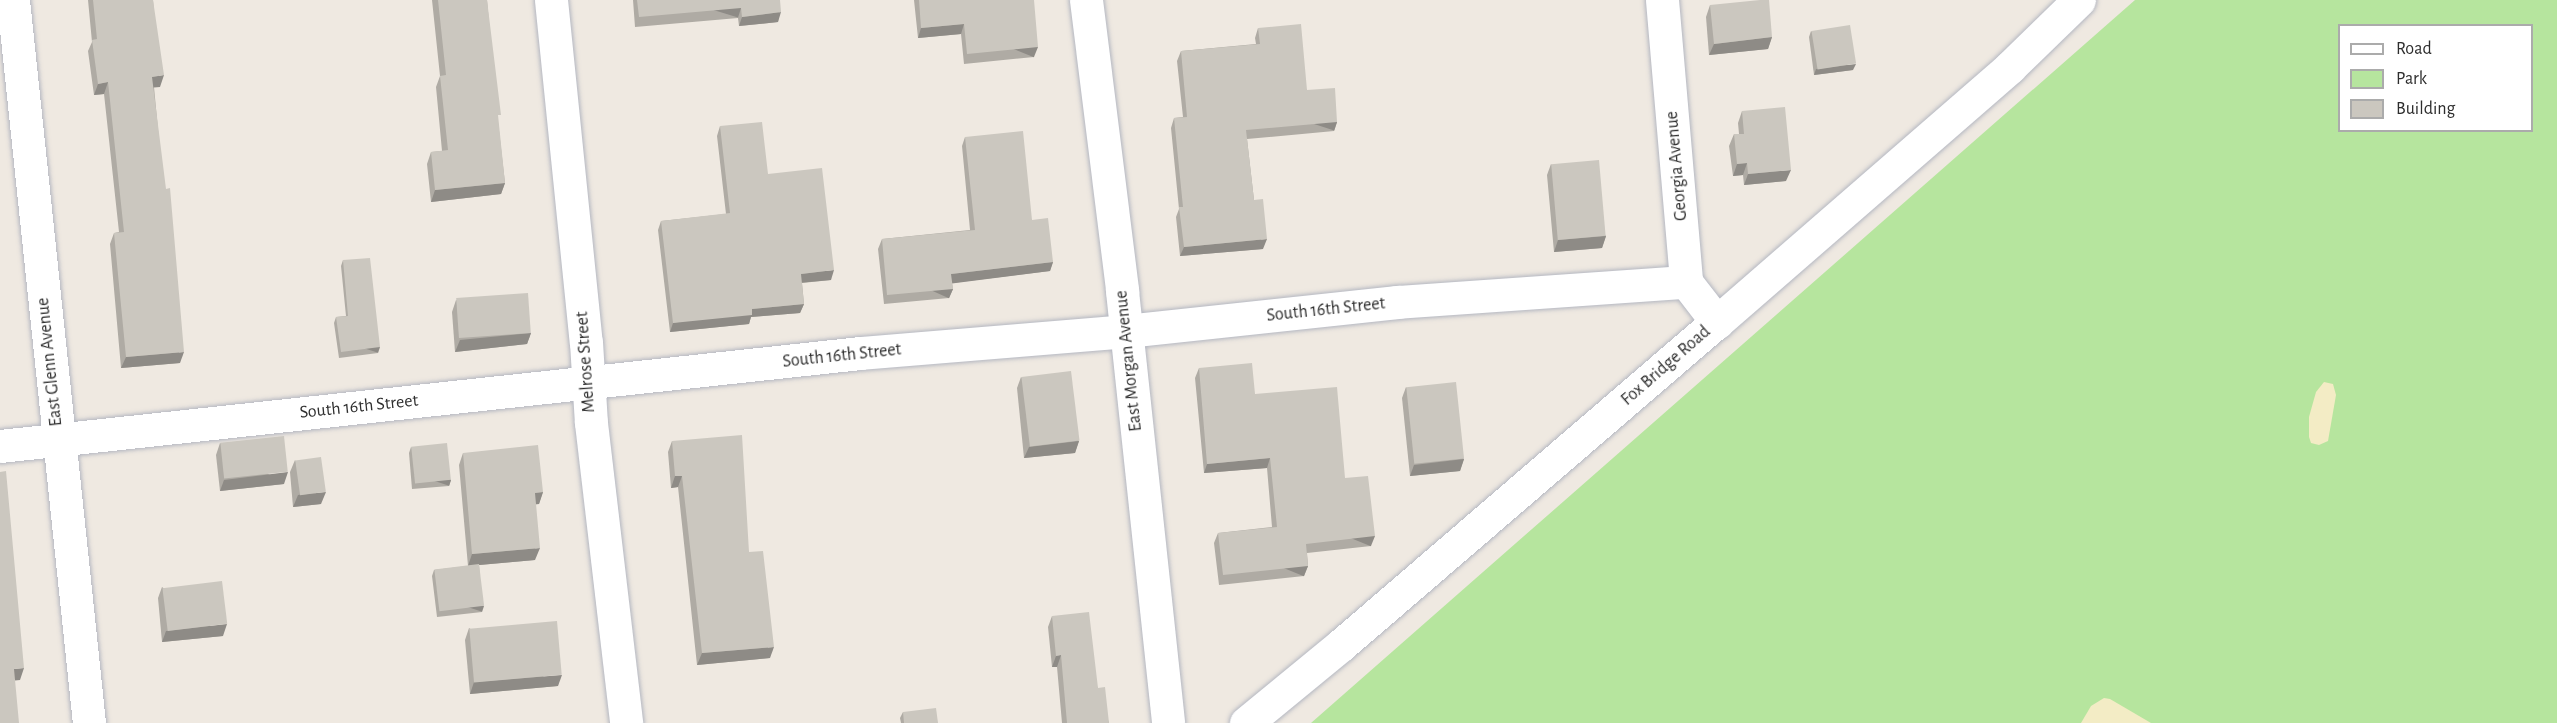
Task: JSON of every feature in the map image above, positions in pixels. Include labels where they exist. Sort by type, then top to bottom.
[{"type":"street","name":"East Glenn Avenue","points":[[13,0],[57,440],[89,723]]},
{"type":"street","name":"Melrose Street","points":[[551,0],[586,342],[588,383],[626,723]]},
{"type":"street","name":"East Morgan Avenue","points":[[1086,0],[1126,331],[1168,723]]},
{"type":"street","name":"Georgia Avenue","points":[[1662,0],[1686,282]]},
{"type":"street","name":"Fox Bridge Road","points":[[1246,723],[1341,645],[1717,322],[2010,67],[2079,0]]},
{"type":"street","name":"South 16th Street","points":[[0,446],[860,353],[1126,331],[1397,302],[1686,282]]},
{"type":"street","points":[[1686,282],[1717,322]]},
{"type":"green space","points":[[2135,0],[2557,0],[2557,723],[1311,723]]},
{"type":"sand","points":[[2324,382],[2333,384],[2336,395],[2328,441],[2319,445],[2311,443],[2309,417],[2316,392]]},
{"type":"sand","points":[[2104,698],[2110,699],[2151,723],[2081,723],[2091,706]]},
{"type":"building","points":[[93,0],[153,0],[164,75],[152,77],[166,189],[170,188],[184,352],[126,357],[114,233],[124,232],[108,82],[98,84],[92,40],[97,39]]},
{"type":"building","points":[[438,0],[487,0],[501,115],[498,115],[505,183],[435,190],[431,152],[448,150],[440,76],[446,75]]},
{"type":"building","points":[[637,0],[780,0],[781,12],[742,17],[741,8],[639,17]]},
{"type":"building","points":[[919,0],[1034,0],[1038,47],[967,54],[964,24],[921,28]]},
{"type":"building","points":[[1769,0],[1772,37],[1714,44],[1710,5]]},
{"type":"building","points":[[1301,24],[1307,90],[1335,88],[1337,122],[1246,130],[1254,200],[1263,199],[1267,239],[1184,247],[1179,207],[1183,207],[1174,118],[1187,117],[1181,51],[1260,44],[1258,28]]},
{"type":"building","points":[[1850,25],[1856,64],[1818,70],[1811,31]]},
{"type":"building","points":[[1785,107],[1791,170],[1748,174],[1747,163],[1737,164],[1734,134],[1744,134],[1742,111]]},
{"type":"building","points":[[762,122],[768,174],[822,168],[834,270],[801,274],[804,304],[752,309],[752,315],[673,323],[661,221],[730,213],[720,126]]},
{"type":"building","points":[[1023,131],[1032,220],[1048,218],[1053,262],[951,274],[953,289],[887,295],[882,239],[975,230],[965,137]]},
{"type":"building","points":[[1599,160],[1606,236],[1558,240],[1551,164]]},
{"type":"building","points":[[370,258],[380,347],[341,352],[336,317],[348,316],[343,260]]},
{"type":"building","points":[[528,293],[531,333],[459,338],[456,298]]},
{"type":"building","points":[[1252,363],[1255,394],[1337,387],[1345,478],[1368,476],[1375,536],[1306,544],[1308,566],[1223,575],[1218,533],[1277,527],[1270,458],[1207,464],[1199,368]]},
{"type":"building","points":[[1071,371],[1080,440],[1030,447],[1021,377]]},
{"type":"building","points":[[1456,382],[1464,459],[1414,464],[1406,387]]},
{"type":"building","points":[[742,435],[749,552],[763,551],[774,647],[702,653],[682,476],[675,476],[672,441]]},
{"type":"building","points":[[284,436],[288,472],[224,478],[220,443]]},
{"type":"building","points":[[447,443],[451,480],[415,484],[411,447]]},
{"type":"building","points":[[538,445],[543,492],[535,493],[540,548],[472,554],[463,453]]},
{"type":"building","points":[[321,457],[326,492],[300,495],[295,461]]},
{"type":"building","points":[[6,471],[24,668],[14,669],[19,723],[0,723],[0,472]]},
{"type":"building","points":[[479,564],[484,606],[439,611],[434,569]]},
{"type":"building","points":[[222,581],[227,624],[168,631],[162,588]]},
{"type":"building","points":[[1089,612],[1098,688],[1105,687],[1109,723],[1067,723],[1061,655],[1056,656],[1052,616]]},
{"type":"building","points":[[557,621],[562,675],[474,682],[469,629]]},
{"type":"building","points":[[936,708],[938,723],[904,723],[903,712]]}]
